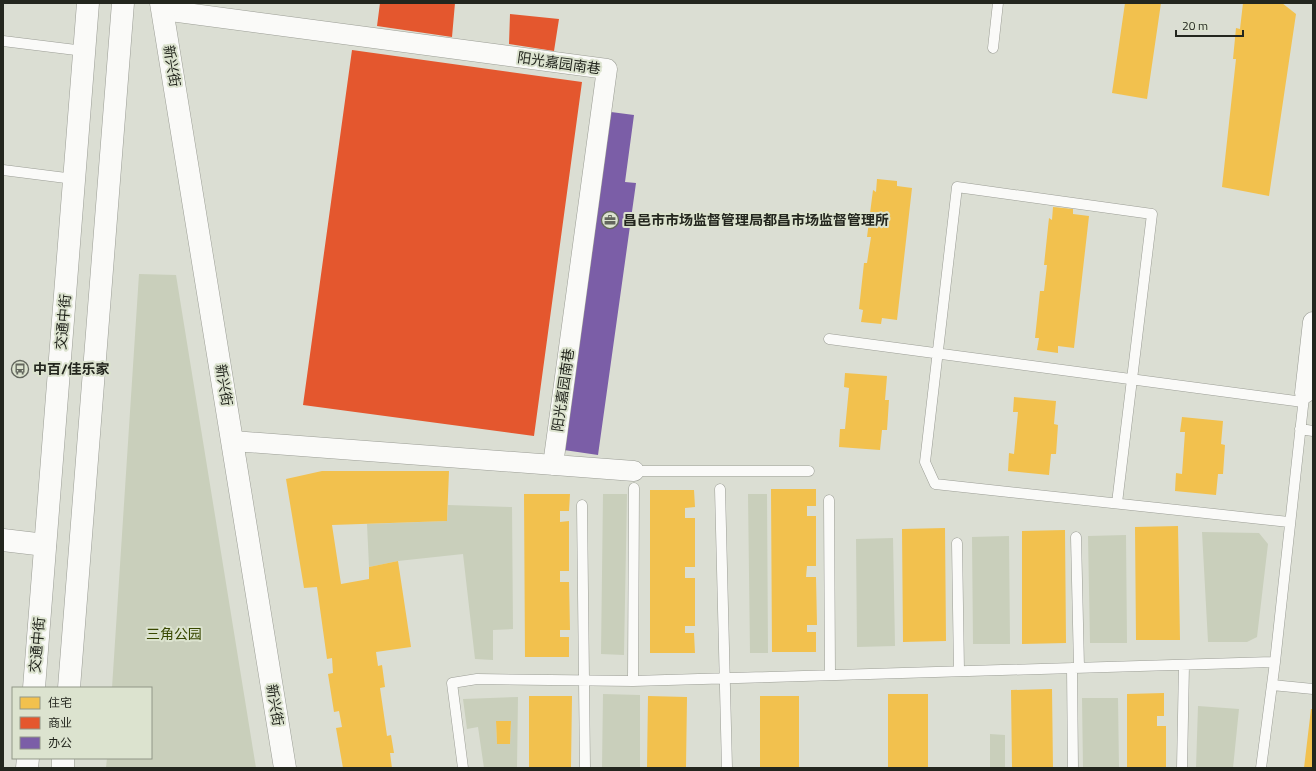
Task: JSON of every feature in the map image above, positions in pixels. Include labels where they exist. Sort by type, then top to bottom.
[{"type":"main road","name":"交通中街","points":[[34,687],[88,3]]},
{"type":"main road","points":[[69,687],[123,3]]},
{"type":"main road","name":"新兴街","points":[[162,6],[285,768]]},
{"type":"main road","points":[[3,540],[45,545]]},
{"type":"street","name":"阳光嘉园南巷","points":[[162,6],[607,69],[553,465]]},
{"type":"street","points":[[1304,397],[1313,322]]},
{"type":"street","points":[[233,441],[553,465],[634,480]]},
{"type":"lane","points":[[993,48],[998,3]]},
{"type":"lane","points":[[3,41],[84,51]]},
{"type":"lane","points":[[3,170],[74,179]]},
{"type":"lane","points":[[1117,503],[1152,214],[957,187],[925,462],[935,484],[1289,522]]},
{"type":"lane","points":[[829,339],[1132,379],[1304,397],[1289,522],[1275,662],[1261,768]]},
{"type":"lane","points":[[1300,429],[1313,430]]},
{"type":"lane","points":[[633,680],[634,480],[809,471]]},
{"type":"lane","points":[[720,489],[726,678],[727,768]]},
{"type":"lane","points":[[829,500],[830,675]]},
{"type":"lane","points":[[582,505],[585,768]]},
{"type":"lane","points":[[1073,768],[1076,537]]},
{"type":"lane","points":[[957,543],[959,671]]},
{"type":"lane","points":[[463,768],[452,683],[477,679],[633,680],[1275,662]]},
{"type":"lane","points":[[1182,768],[1184,665]]},
{"type":"lane","points":[[1272,685],[1313,689]]},
{"type":"green space","name":"三角公园","points":[[139,274],[176,275],[256,768],[106,768],[107,759],[152,759],[152,687],[112,687]]},
{"type":"green space","points":[[603,494],[627,494],[624,655],[601,654]]},
{"type":"green space","points":[[748,494],[767,494],[768,653],[750,653]]},
{"type":"green space","points":[[448,505],[512,507],[513,629],[493,630],[493,660],[475,659],[463,554],[398,561],[369,567],[367,524],[447,521]]},
{"type":"green space","points":[[1202,532],[1259,533],[1268,544],[1257,637],[1247,642],[1208,642]]},
{"type":"green space","points":[[1126,535],[1127,643],[1090,643],[1088,536]]},
{"type":"green space","points":[[1009,536],[1010,644],[973,644],[972,537]]},
{"type":"green space","points":[[893,538],[895,646],[857,647],[856,539]]},
{"type":"green space","points":[[603,694],[640,695],[640,768],[602,768]]},
{"type":"green space","points":[[518,697],[517,768],[484,768],[478,727],[467,729],[463,699]],"holes":[[[496,721],[511,721],[510,744],[497,744]]]},
{"type":"green space","points":[[1082,698],[1118,698],[1119,768],[1083,768]]},
{"type":"green space","points":[[1198,706],[1239,709],[1233,768],[1196,768]]},
{"type":"green space","points":[[990,734],[1005,735],[1005,768],[990,768]]},
{"type":"building: 住宅","points":[[1125,3],[1161,3],[1147,99],[1112,93]]},
{"type":"building: 住宅","points":[[1243,3],[1282,3],[1296,14],[1269,196],[1222,187],[1236,59],[1233,59],[1236,28],[1240,29]]},
{"type":"building: 住宅","points":[[877,179],[897,181],[897,186],[912,188],[897,320],[882,318],[881,324],[861,322],[863,310],[859,309],[864,263],[867,263],[871,237],[867,237],[873,190],[876,192]]},
{"type":"building: 住宅","points":[[1053,207],[1073,209],[1073,214],[1089,216],[1074,348],[1058,346],[1058,353],[1037,350],[1039,338],[1035,338],[1040,291],[1044,291],[1047,265],[1044,265],[1049,218],[1052,220]]},
{"type":"building: 住宅","points":[[845,373],[887,376],[885,400],[889,400],[887,430],[882,430],[880,450],[839,447],[840,429],[845,429],[849,388],[844,387]]},
{"type":"building: 住宅","points":[[1014,397],[1056,401],[1054,424],[1058,425],[1056,454],[1051,454],[1049,475],[1008,471],[1009,453],[1014,454],[1018,412],[1013,412]]},
{"type":"building: 住宅","points":[[1182,417],[1223,421],[1221,444],[1225,445],[1223,474],[1218,474],[1216,495],[1175,491],[1176,473],[1182,474],[1185,432],[1180,432]]},
{"type":"building: 住宅","points":[[322,471],[449,471],[447,521],[332,525],[341,584],[369,579],[369,567],[398,561],[411,647],[376,652],[378,666],[382,665],[385,687],[380,688],[387,736],[391,735],[394,753],[390,753],[392,768],[343,768],[336,728],[342,727],[339,711],[334,712],[328,674],[333,673],[332,658],[327,659],[317,587],[304,588],[286,479]]},
{"type":"building: 住宅","points":[[771,489],[816,489],[816,506],[807,506],[807,516],[816,516],[816,566],[807,566],[806,577],[816,577],[817,625],[807,625],[807,632],[816,632],[816,652],[772,652]]},
{"type":"building: 住宅","points":[[650,490],[694,490],[695,507],[685,508],[685,518],[695,518],[695,567],[685,567],[685,578],[695,578],[695,626],[685,626],[685,633],[694,633],[695,653],[650,653]]},
{"type":"building: 住宅","points":[[524,494],[570,494],[569,511],[560,511],[560,522],[569,521],[569,571],[560,571],[560,582],[569,582],[570,630],[560,630],[560,637],[569,637],[569,657],[525,657]]},
{"type":"building: 住宅","points":[[1178,526],[1180,640],[1136,640],[1135,527]]},
{"type":"building: 住宅","points":[[945,528],[946,641],[903,642],[902,529]]},
{"type":"building: 住宅","points":[[1065,530],[1066,643],[1022,644],[1022,531]]},
{"type":"building: 住宅","points":[[1052,689],[1053,768],[1012,768],[1011,690]]},
{"type":"building: 住宅","points":[[1164,693],[1164,716],[1157,716],[1157,726],[1166,726],[1166,768],[1127,768],[1127,694]]},
{"type":"building: 住宅","points":[[888,694],[928,694],[928,768],[888,768]]},
{"type":"building: 住宅","points":[[529,696],[572,696],[571,768],[529,768]]},
{"type":"building: 住宅","points":[[648,696],[687,697],[686,768],[647,768]]},
{"type":"building: 住宅","points":[[760,696],[799,696],[799,768],[760,768]]},
{"type":"building: 住宅","points":[[1311,709],[1313,709],[1313,768],[1304,768]]},
{"type":"building: 住宅","points":[[496,721],[511,721],[510,744],[497,744]]},
{"type":"building: 商业","points":[[380,3],[455,3],[452,37],[377,26]]},
{"type":"building: 商业","points":[[510,14],[559,19],[554,51],[509,44]]},
{"type":"building: 商业","points":[[352,50],[582,82],[534,436],[303,405]]},
{"type":"building: 办公","points":[[611,112],[634,115],[625,182],[636,183],[598,455],[564,450]]},
{"type":"place","name":"昌邑市市场监督管理局都昌市场监督管理所","points":[[610,220]]},
{"type":"place","name":"中百/佳乐家","points":[[20,369]]}]
